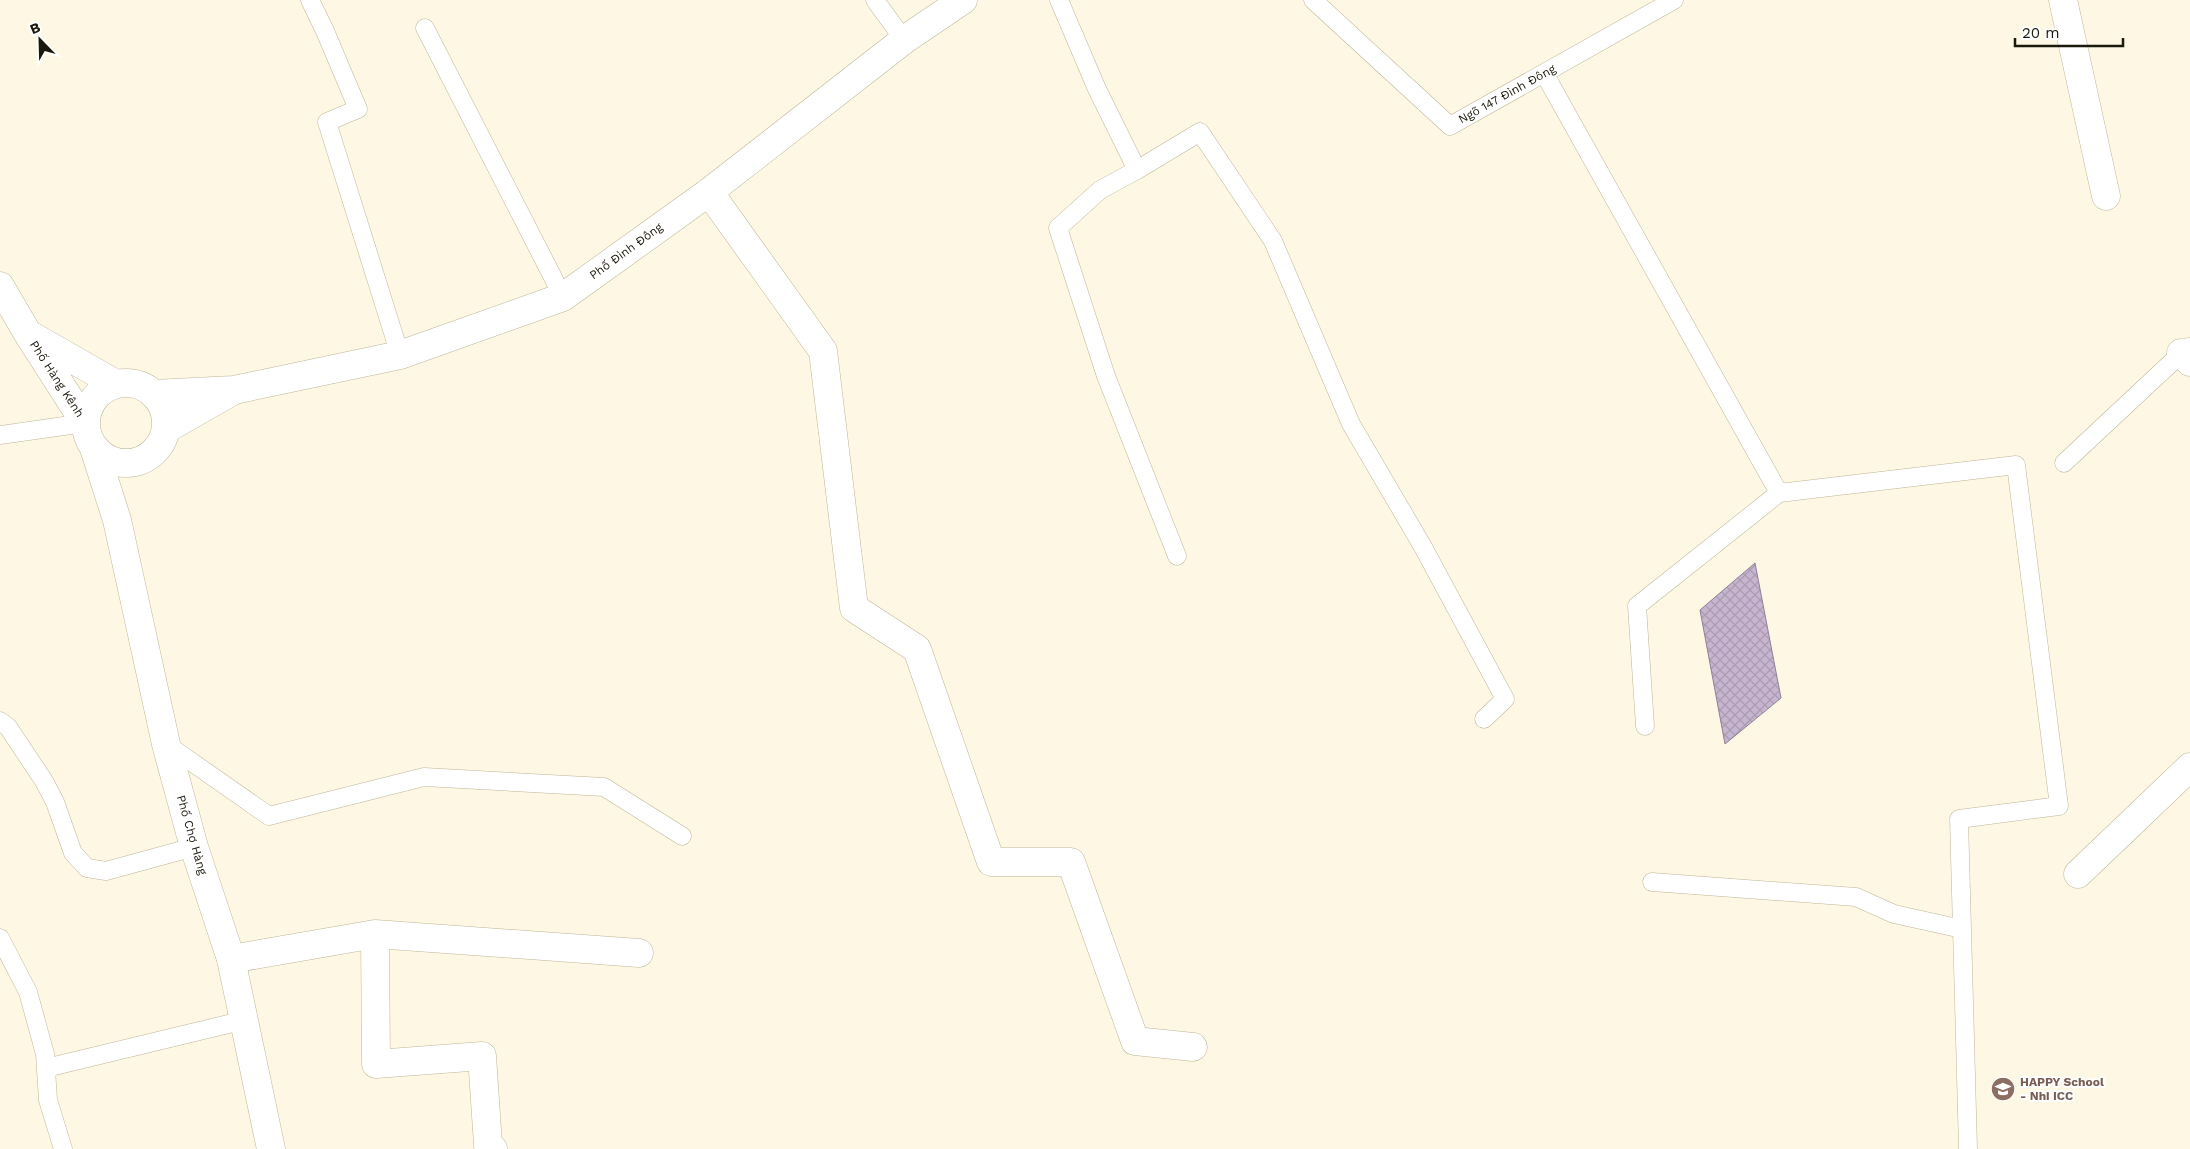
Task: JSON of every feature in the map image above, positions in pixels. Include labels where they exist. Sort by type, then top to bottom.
[{"type":"street","name":"Phố Đình Đông","points":[[153,394],[234,390],[400,355],[563,296],[709,192],[904,40],[963,0]]},
{"type":"street","points":[[2063,0],[2106,196]]},
{"type":"street","points":[[709,192],[823,351],[854,608],[917,650],[992,862],[1071,862],[1135,1041],[1193,1047]]},
{"type":"street","name":"Phố Hàng Kênh","points":[[0,286],[90,435]]},
{"type":"street","name":"Phố Hàng Kênh","points":[[28,334],[116,384]]},
{"type":"street","points":[[129,383],[142,386],[153,394],[161,404],[165,416],[166,429],[154,452],[142,460],[130,463],[116,462],[104,456],[90,435],[88,410],[94,398],[104,389],[116,384],[129,383]]},
{"type":"street","name":"Phố Đình Đông","points":[[166,429],[234,390]]},
{"type":"street","name":"Phố Chợ Hàng","points":[[90,435],[117,520],[166,744],[194,847],[231,959],[271,1149]]},
{"type":"street","name":"Phố Chợ Hàng","points":[[117,520],[130,463]]},
{"type":"street","points":[[2078,874],[2190,767]]},
{"type":"street","points":[[375,934],[376,1064],[482,1056],[488,1145],[493,1149]]},
{"type":"street","points":[[231,959],[375,934],[639,953]]},
{"type":"lane","points":[[310,0],[358,109],[327,122],[400,355]]},
{"type":"lane","points":[[874,0],[904,40]]},
{"type":"lane","points":[[1059,0],[1097,89],[1137,170]]},
{"type":"lane","name":"Ngõ 147 Đình Đông","points":[[1313,0],[1450,126],[1674,0]]},
{"type":"lane","points":[[425,28],[563,296]]},
{"type":"lane","points":[[1544,73],[1779,493]]},
{"type":"lane","points":[[1177,556],[1106,376],[1058,228],[1100,190],[1200,132],[1274,241],[1351,424],[1423,547],[1505,699],[1484,719]]},
{"type":"lane","points":[[2064,463],[2187,354]]},
{"type":"lane","points":[[0,434],[90,435]]},
{"type":"lane","points":[[1645,726],[1637,606],[1779,493],[2016,465],[2059,806],[1959,819],[1968,1149]]},
{"type":"lane","points":[[0,720],[8,727],[44,781],[55,802],[73,853],[86,868],[106,870],[194,847]]},
{"type":"lane","points":[[166,744],[269,816],[424,777],[604,787],[682,836]]},
{"type":"lane","points":[[1652,882],[1856,897],[1894,914],[1962,929]]},
{"type":"lane","points":[[0,938],[28,992],[45,1054],[48,1100],[64,1149]]},
{"type":"lane","points":[[46,1068],[245,1020]]},
{"type":"building","points":[[1755,563],[1781,698],[1725,744],[1700,610]]},
{"type":"place","name":"HAPPY School - Nhi ICC","points":[[2003,1089]]}]
